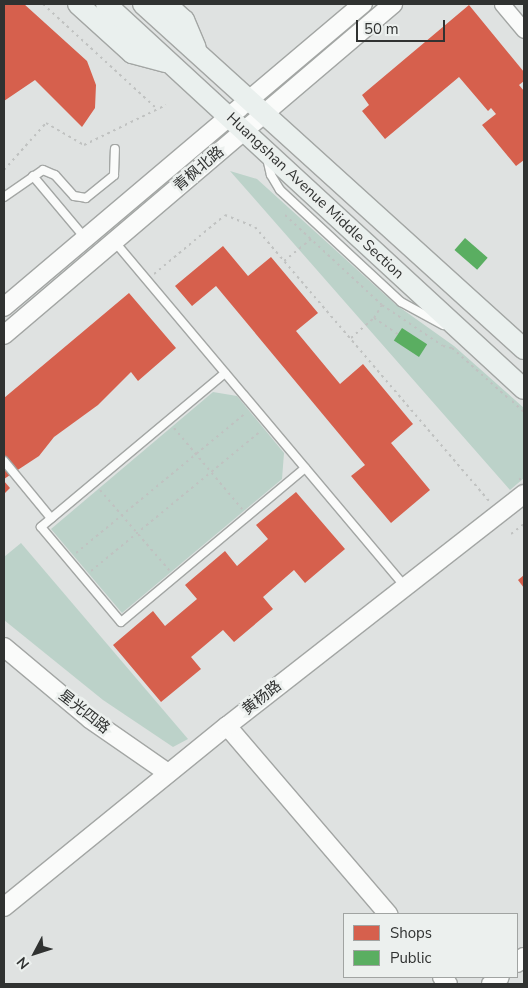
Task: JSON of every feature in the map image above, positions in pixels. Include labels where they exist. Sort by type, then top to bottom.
[{"type":"main road","points":[[78,4],[132,53],[169,62]]},
{"type":"main road","name":"Huangshan Avenue Middle Section","points":[[106,4],[524,389]]},
{"type":"main road","name":"Huangshan Avenue Middle Section","points":[[143,4],[524,349]]},
{"type":"main road","points":[[166,4],[184,20],[200,56]]},
{"type":"street","name":"青枫北路","points":[[257,107],[363,4]]},
{"type":"street","name":"青枫北路","points":[[4,335],[114,241],[257,107],[394,4]]},
{"type":"street","points":[[502,4],[524,30]]},
{"type":"street","name":"青枫北路","points":[[4,307],[86,238],[237,124]]},
{"type":"street","name":"黄杨路","points":[[4,907],[227,726],[524,494]]},
{"type":"street","name":"星光四路","points":[[4,647],[90,719],[168,773]]},
{"type":"street","points":[[227,726],[387,913]]},
{"type":"lane","points":[[4,197],[43,170],[55,175],[74,196],[86,198],[114,175],[115,149]]},
{"type":"lane","points":[[33,176],[86,238]]},
{"type":"lane","points":[[114,241],[405,586]]},
{"type":"lane","points":[[225,373],[41,527],[83,578],[121,622],[305,468]]},
{"type":"lane","points":[[4,461],[51,518]]},
{"type":"path","points":[[43,4],[157,109]]},
{"type":"path","points":[[4,170],[46,123],[84,145],[166,104]]},
{"type":"path","points":[[147,280],[225,215],[255,227],[490,502]]},
{"type":"path","points":[[285,215],[382,305],[443,346],[452,348],[524,412]]},
{"type":"path","points":[[284,261],[311,239]]},
{"type":"path","points":[[351,338],[374,318],[382,305]]},
{"type":"path","points":[[374,318],[398,334]]},
{"type":"path","points":[[68,560],[253,407]]},
{"type":"path","points":[[168,420],[248,516]]},
{"type":"path","points":[[83,578],[268,424]]},
{"type":"path","points":[[94,482],[175,577]]},
{"type":"path","points":[[511,534],[524,524]]},
{"type":"green space","points":[[230,171],[257,179],[395,304],[454,346],[524,408],[524,478],[510,490]]},
{"type":"green space","points":[[213,392],[237,396],[284,453],[282,479],[122,613],[51,529]]},
{"type":"green space","points":[[21,543],[188,739],[173,747],[103,700],[4,620],[4,557]]},
{"type":"building: Shops","points":[[4,4],[24,4],[87,61],[96,85],[95,108],[82,127],[35,80],[4,101]]},
{"type":"building: Shops","points":[[469,5],[524,72],[524,81],[519,85],[524,91],[524,160],[516,166],[482,125],[496,114],[491,108],[488,111],[459,77],[385,139],[362,111],[369,105],[362,95]]},
{"type":"building: Shops","points":[[223,246],[248,276],[271,257],[318,313],[296,331],[340,384],[363,364],[413,424],[391,443],[430,490],[391,523],[351,476],[365,465],[216,286],[192,306],[175,286]]},
{"type":"building: Shops","points":[[129,293],[176,348],[138,381],[131,372],[98,405],[54,437],[39,456],[4,479],[4,398]]},
{"type":"building: Shops","points":[[4,481],[10,488],[4,494]]},
{"type":"building: Shops","points":[[296,492],[345,549],[305,583],[294,570],[263,597],[273,609],[234,642],[223,630],[191,657],[201,669],[161,702],[113,645],[153,611],[165,626],[197,599],[185,585],[225,551],[237,566],[268,539],[256,525]]},
{"type":"building: Shops","points":[[524,575],[524,588],[518,580]]},
{"type":"building: Public","points":[[465,238],[488,258],[477,270],[455,250]]},
{"type":"building: Public","points":[[402,328],[427,344],[419,357],[394,341]]}]
